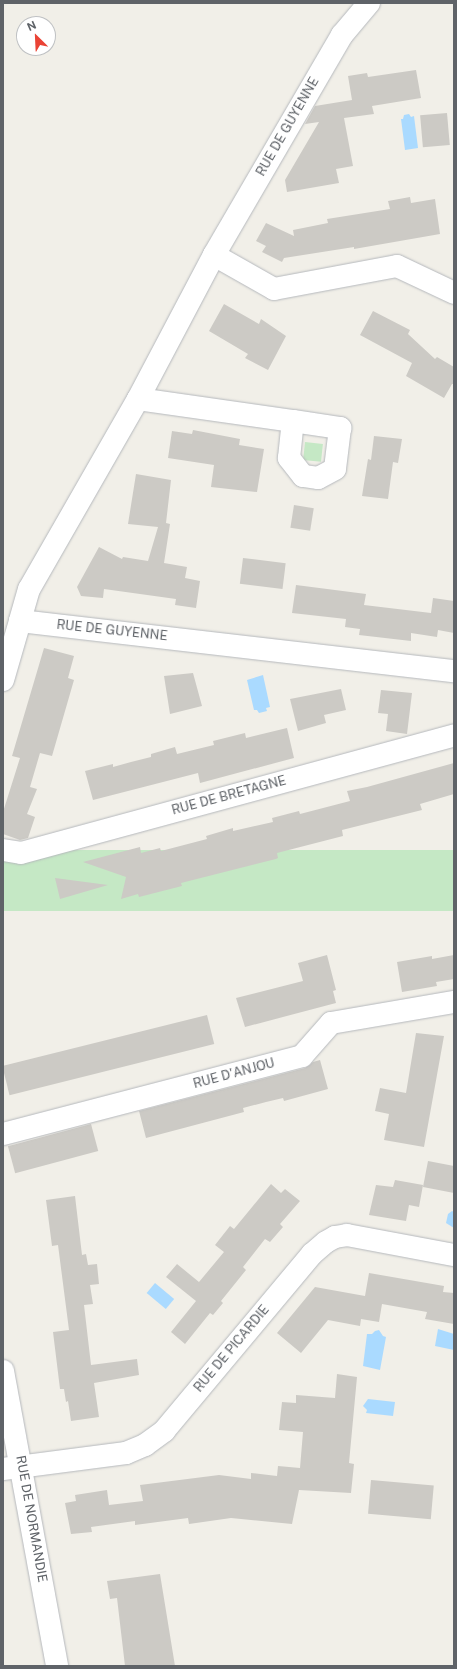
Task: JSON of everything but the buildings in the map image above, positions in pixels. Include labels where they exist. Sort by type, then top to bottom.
[{"type":"street","name":"RUE DE GUYENNE","points":[[369,3],[342,35],[214,256],[138,399],[29,589],[20,621],[454,671]]},
{"type":"street","points":[[214,256],[274,289],[397,266],[454,293]]},
{"type":"street","points":[[138,399],[293,421]]},
{"type":"street","points":[[3,680],[20,621]]},
{"type":"street","name":"RUE DE BRETAGNE","points":[[3,850],[21,853],[454,735]]},
{"type":"street","name":"RUE D'ANJOU","points":[[3,1134],[302,1056],[331,1023],[454,1002]]},
{"type":"street","name":"RUE DE PICARDIE","points":[[12,1467],[126,1453],[145,1445],[164,1431],[312,1254],[326,1242],[335,1237],[347,1236],[454,1255]]},
{"type":"street","name":"RUE DE NORMANDIE","points":[[3,1371],[12,1467],[57,1666]]},
{"type":"green space","points":[[305,442],[323,444],[321,462],[303,460]]},
{"type":"green space","points":[[3,850],[454,850],[454,911],[3,911]]},
{"type":"water","points":[[409,114],[411,117],[414,116],[418,148],[405,150],[401,119],[403,119],[404,115]]},
{"type":"water","points":[[263,675],[270,707],[266,708],[267,711],[259,713],[257,710],[254,710],[247,680]]},
{"type":"water","points":[[452,1211],[454,1212],[454,1228],[446,1223],[448,1214]]},
{"type":"water","points":[[155,1283],[174,1299],[166,1309],[147,1293]]},
{"type":"water","points":[[438,1329],[454,1334],[454,1350],[435,1346]]},
{"type":"water","points":[[379,1330],[383,1336],[386,1337],[380,1370],[363,1366],[367,1334],[372,1334]]},
{"type":"water","points":[[368,1399],[395,1402],[393,1416],[366,1413],[367,1410],[363,1406]]}]
